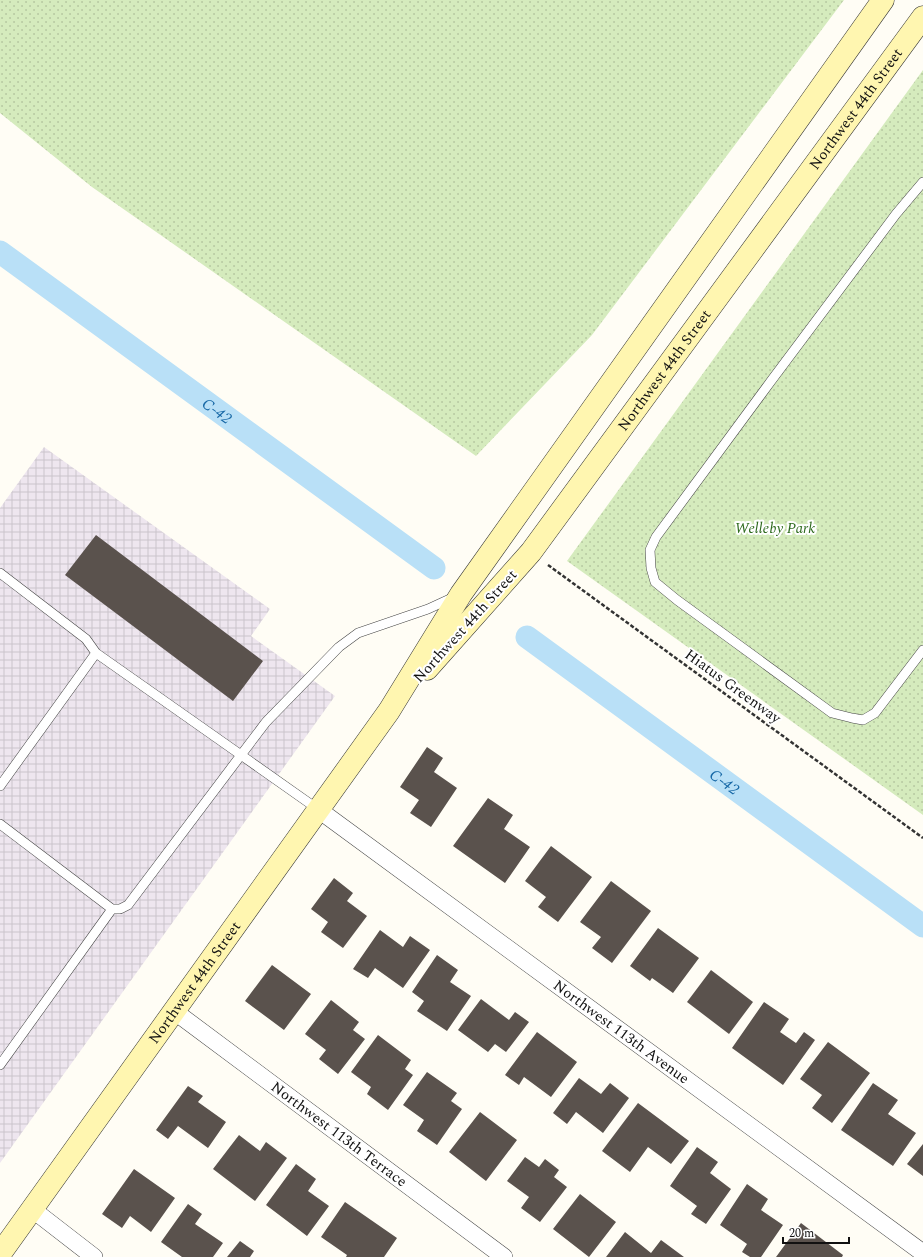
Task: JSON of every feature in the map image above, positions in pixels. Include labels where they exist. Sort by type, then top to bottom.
[{"type":"street","name":"Northwest 44th Street","points":[[0,1254],[389,711],[461,594],[882,0]]},
{"type":"street","name":"Northwest 44th Street","points":[[389,711],[531,552],[923,17]]},
{"type":"street","name":"Northwest 113th Avenue","points":[[319,810],[923,1253]]},
{"type":"street","name":"Northwest 113th Terrace","points":[[174,1011],[504,1257]]},
{"type":"street","points":[[32,1209],[94,1257]]},
{"type":"lane","points":[[923,182],[896,214],[770,381],[656,537],[650,550],[651,568],[656,582],[677,600],[832,713],[863,720],[875,713],[923,650]]},
{"type":"lane","points":[[0,573],[86,639],[96,653],[319,810]]},
{"type":"lane","points":[[0,824],[112,909],[120,909],[128,905],[266,722],[339,647],[358,633],[428,609],[461,594]]},
{"type":"lane","points":[[0,786],[96,653]]},
{"type":"lane","points":[[0,1065],[112,909]]},
{"type":"path","name":"Hiatus Greenway","points":[[531,552],[923,838]]},
{"type":"shaded area","points":[[44,447],[270,609],[251,636],[335,696],[0,1163],[0,508]]},
{"type":"green space","points":[[0,0],[844,0],[592,335],[476,456],[92,187],[0,113]]},
{"type":"green space","name":"Welleby Park","points":[[923,70],[923,815],[567,561]]},
{"type":"building","points":[[96,535],[263,661],[233,701],[65,575]]},
{"type":"building","points":[[427,747],[443,758],[434,772],[457,788],[431,827],[410,813],[419,800],[400,787]]},
{"type":"building","points":[[488,798],[513,815],[504,829],[530,847],[505,883],[453,846]]},
{"type":"building","points":[[551,846],[592,877],[558,922],[538,907],[546,897],[525,881]]},
{"type":"building","points":[[334,878],[353,893],[347,901],[367,916],[343,948],[321,932],[328,922],[311,909]]},
{"type":"building","points":[[611,881],[651,911],[612,963],[592,948],[601,937],[580,922]]},
{"type":"building","points":[[658,928],[699,958],[673,993],[652,978],[650,981],[630,966]]},
{"type":"building","points":[[380,930],[403,947],[410,936],[430,950],[403,988],[375,968],[368,978],[353,969]]},
{"type":"building","points":[[437,955],[458,970],[450,982],[471,996],[447,1031],[417,1011],[424,1001],[412,992]]},
{"type":"building","points":[[272,965],[311,994],[284,1030],[245,1001]]},
{"type":"building","points":[[711,970],[753,1002],[729,1034],[687,1002]]},
{"type":"building","points":[[481,999],[509,1020],[515,1012],[529,1022],[506,1052],[495,1044],[488,1052],[458,1030]]},
{"type":"building","points":[[331,1000],[359,1022],[353,1030],[365,1039],[338,1074],[319,1059],[326,1050],[305,1034]]},
{"type":"building","points":[[764,1002],[789,1019],[780,1032],[796,1043],[804,1032],[815,1040],[783,1085],[732,1048]]},
{"type":"building","points":[[537,1032],[577,1062],[551,1097],[524,1077],[519,1085],[505,1075]]},
{"type":"building","points":[[378,1035],[411,1060],[405,1069],[413,1075],[388,1110],[367,1094],[371,1087],[351,1072]]},
{"type":"building","points":[[828,1042],[870,1073],[832,1123],[812,1108],[822,1095],[800,1079]]},
{"type":"building","points":[[427,1072],[457,1093],[451,1101],[462,1109],[437,1145],[417,1131],[424,1120],[403,1105]]},
{"type":"building","points":[[579,1078],[601,1094],[610,1083],[629,1098],[603,1133],[576,1112],[567,1124],[553,1113]]},
{"type":"building","points":[[873,1083],[898,1100],[888,1114],[916,1133],[893,1166],[841,1130]]},
{"type":"building","points":[[188,1086],[203,1096],[198,1102],[226,1122],[208,1148],[178,1126],[168,1139],[156,1130]]},
{"type":"building","points":[[638,1103],[689,1141],[671,1164],[648,1147],[630,1172],[602,1151]]},
{"type":"building","points":[[480,1112],[517,1140],[486,1181],[449,1152]]},
{"type":"building","points":[[239,1135],[260,1151],[266,1142],[287,1158],[255,1201],[213,1169]]},
{"type":"building","points":[[923,1144],[923,1176],[907,1164]]},
{"type":"building","points":[[697,1147],[718,1162],[710,1173],[731,1189],[706,1224],[691,1214],[697,1206],[670,1186]]},
{"type":"building","points":[[525,1157],[539,1167],[545,1159],[559,1170],[554,1177],[567,1187],[540,1222],[521,1208],[529,1197],[507,1181]]},
{"type":"building","points":[[296,1164],[316,1179],[308,1191],[329,1206],[307,1236],[266,1205]]},
{"type":"building","points":[[134,1169],[175,1198],[151,1232],[130,1216],[122,1228],[102,1214]]},
{"type":"building","points":[[747,1184],[768,1199],[761,1210],[783,1225],[761,1257],[750,1257],[742,1252],[747,1244],[720,1225]]},
{"type":"building","points":[[580,1194],[616,1222],[589,1257],[553,1229]]},
{"type":"building","points":[[345,1202],[397,1238],[384,1257],[346,1257],[347,1255],[321,1237]]},
{"type":"building","points":[[188,1204],[202,1214],[195,1224],[223,1243],[213,1257],[182,1257],[161,1242]]},
{"type":"building","points":[[801,1223],[843,1255],[842,1257],[776,1257]]},
{"type":"building","points":[[625,1232],[651,1253],[661,1240],[684,1257],[606,1257]]},
{"type":"building","points":[[240,1241],[254,1251],[250,1257],[227,1257]]},
{"type":"waterway","name":"C-42","points":[[0,252],[434,568]]},
{"type":"waterway","name":"C-42","points":[[527,637],[923,926]]}]
